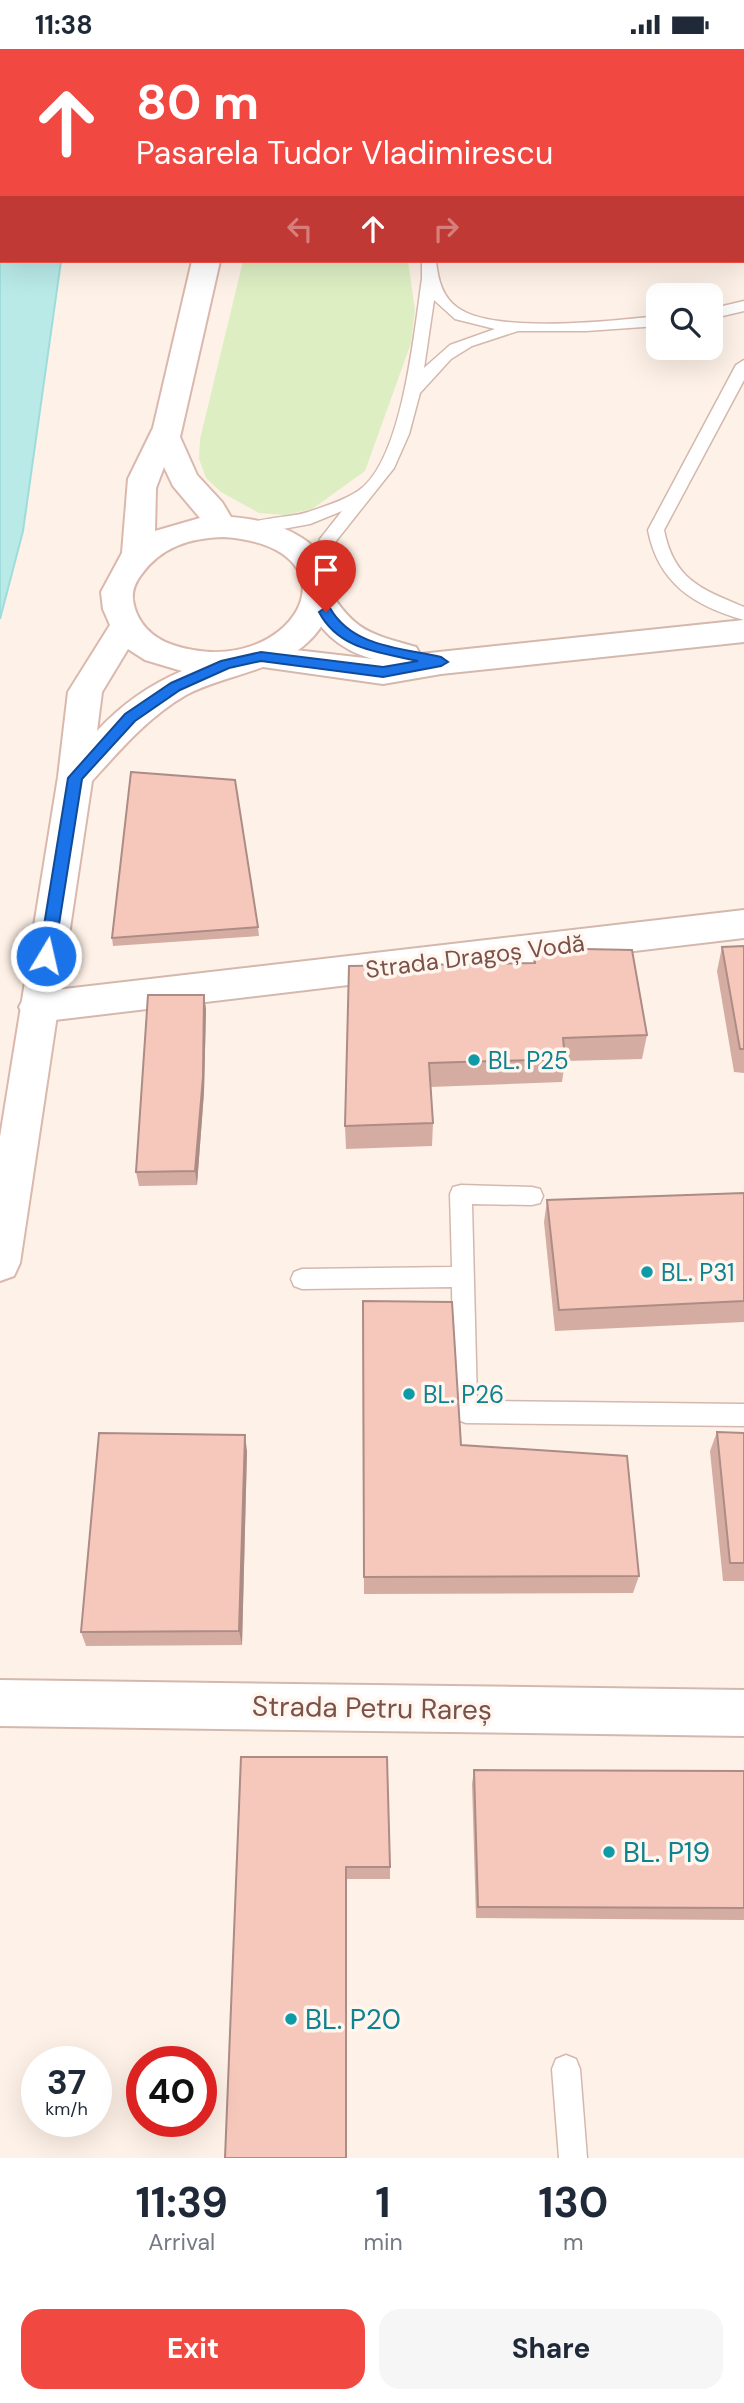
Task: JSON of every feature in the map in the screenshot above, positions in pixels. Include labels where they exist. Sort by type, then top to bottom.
[{"type":"street","points":[[137,555],[143,479],[165,437],[206,263]]},
{"type":"street","points":[[165,437],[184,479],[211,509],[235,527]]},
{"type":"street","points":[[317,586],[310,621],[290,642],[261,657],[226,664],[191,663],[158,653],[135,638],[121,618],[116,596],[122,575],[137,555],[160,539],[188,530],[235,527],[278,538],[300,553],[317,586],[333,626],[357,642],[441,662]]},
{"type":"street","points":[[0,1263],[75,778],[85,692],[126,625]]},
{"type":"street","points":[[261,657],[383,672],[441,662],[744,631]]},
{"type":"street","points":[[75,778],[130,717],[176,687],[226,664]]},
{"type":"street","name":"Strada Dragoș Vodă","points":[[38,1007],[744,924]]},
{"type":"street","name":"Strada Petru Rareș","points":[[0,1703],[744,1713]]},
{"type":"lane","points":[[317,586],[328,539],[386,468],[401,434],[412,393],[430,279],[429,263]]},
{"type":"lane","points":[[430,279],[446,307],[460,316],[530,327]]},
{"type":"lane","points":[[723,311],[744,306]]},
{"type":"lane","points":[[412,393],[434,365],[457,345],[530,327],[646,322]]},
{"type":"lane","points":[[744,365],[656,530],[664,563],[674,578],[693,591],[744,614]]},
{"type":"lane","points":[[235,527],[310,518],[363,496]]},
{"type":"lane","points":[[532,1196],[461,1194],[466,1412],[744,1415]]},
{"type":"lane","points":[[302,1279],[463,1277]]},
{"type":"lane","points":[[566,2069],[573,2158]]},
{"type":"green space","points":[[243,263],[408,263],[415,310],[411,343],[365,471],[312,509],[285,515],[259,513],[221,492],[206,478],[199,459],[200,439]]},
{"type":"water","points":[[0,263],[61,263],[23,531],[0,619]]},
{"type":"building","points":[[131,772],[235,780],[258,927],[112,938]]},
{"type":"building","points":[[744,946],[744,1049],[740,1049],[722,947]]},
{"type":"building","name":"BL. P25","points":[[535,948],[632,950],[647,1035],[563,1038],[565,1059],[429,1063],[433,1123],[345,1126],[349,966],[535,963]]},
{"type":"building","points":[[148,995],[204,995],[203,1077],[195,1171],[136,1172]]},
{"type":"building","name":"BL. P31","points":[[744,1193],[744,1301],[559,1310],[547,1200]]},
{"type":"building","name":"BL. P26","points":[[363,1301],[452,1302],[461,1445],[627,1456],[639,1576],[364,1577]]},
{"type":"building","points":[[717,1432],[744,1433],[744,1563],[730,1563]]},
{"type":"building","points":[[99,1433],[245,1435],[239,1631],[81,1632]]},
{"type":"building","name":"BL. P20","points":[[241,1757],[387,1757],[390,1867],[346,1867],[346,2158],[225,2158]]},
{"type":"building","name":"BL. P19","points":[[474,1770],[744,1771],[744,1908],[478,1907]]},
{"type":"place","name":"BL. P25","points":[[474,1060]]},
{"type":"place","name":"BL. P31","points":[[647,1272]]},
{"type":"place","name":"BL. P26","points":[[409,1394]]},
{"type":"place","name":"BL. P19","points":[[609,1852]]},
{"type":"place","name":"BL. P20","points":[[291,2019]]},
{"type":"route","points":[[46,956],[75,778],[130,717],[176,687],[226,664],[261,657],[383,672],[441,662],[357,642],[333,626],[326,612]]}]
